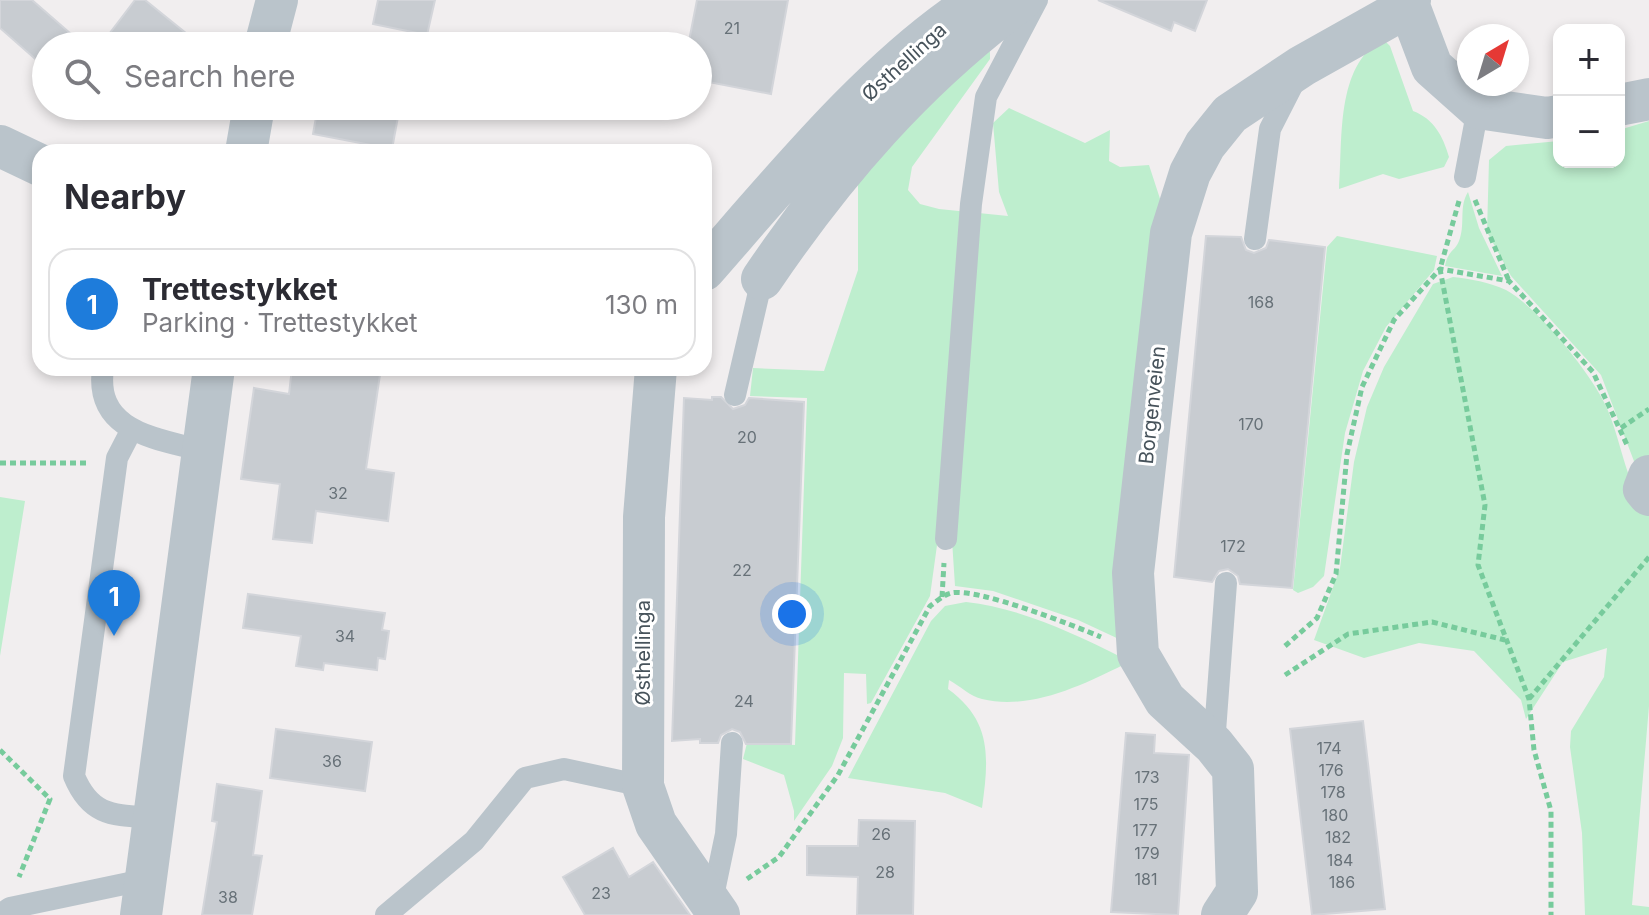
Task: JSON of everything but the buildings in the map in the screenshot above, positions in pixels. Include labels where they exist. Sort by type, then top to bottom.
[{"type":"street","points":[[269,32],[277,0]]},
{"type":"street","name":"Østhellinga","points":[[712,261],[774,190],[900,59],[979,0]]},
{"type":"street","name":"Østhellinga","points":[[762,279],[813,204],[883,120],[930,74],[1021,0]]},
{"type":"street","points":[[1409,3],[1432,67],[1478,108],[1553,117]]},
{"type":"street","name":"Borgenveien","points":[[1239,907],[1233,769],[1214,745],[1165,700],[1138,654],[1133,573],[1171,233],[1190,173],[1205,145],[1230,114],[1302,66],[1409,3]]},
{"type":"street","points":[[1625,104],[1649,99]]},
{"type":"street","points":[[247,144],[252,120]]},
{"type":"street","points":[[0,146],[32,161]]},
{"type":"street","points":[[144,897],[213,376]]},
{"type":"street","name":"Østhellinga","points":[[655,376],[644,517],[643,786],[656,824],[686,872],[716,908]]},
{"type":"lane","points":[[946,539],[971,204],[986,97],[1037,0]]},
{"type":"lane","points":[[1255,239],[1270,129],[1302,66]]},
{"type":"lane","points":[[1465,177],[1478,108]]},
{"type":"lane","points":[[735,395],[762,279]]},
{"type":"lane","points":[[102,376],[106,406],[119,421],[141,435],[203,451]]},
{"type":"lane","points":[[132,429],[117,458],[74,776],[82,794],[101,811],[154,818]]},
{"type":"lane","points":[[1214,745],[1226,583]]},
{"type":"lane","points":[[716,908],[726,834],[732,743]]},
{"type":"lane","points":[[386,915],[431,881],[474,841],[525,778],[564,769],[643,786]]},
{"type":"lane","points":[[5,912],[144,897]]},
{"type":"path","points":[[1465,177],[1440,269],[1485,505],[1478,565],[1529,699],[1536,762],[1551,811],[1551,915]]},
{"type":"path","points":[[1465,177],[1509,281],[1593,372],[1647,487]]},
{"type":"path","points":[[1440,269],[1509,281]]},
{"type":"path","points":[[1285,646],[1317,618],[1336,574],[1347,454],[1362,387],[1394,320],[1440,269]]},
{"type":"path","points":[[1621,428],[1649,409]]},
{"type":"path","points":[[0,463],[88,463],[117,458]]},
{"type":"path","points":[[1529,699],[1649,557]]},
{"type":"path","points":[[716,908],[779,857],[838,775],[930,606],[942,598],[953,592],[982,596],[1077,627],[1138,654]]},
{"type":"path","points":[[1285,675],[1348,634],[1432,622],[1505,640]]},
{"type":"path","points":[[0,750],[50,799],[26,851],[5,912]]},
{"type":"green space","points":[[1383,39],[1390,46],[1413,111],[1437,129],[1449,157],[1444,167],[1399,179],[1383,174],[1339,189],[1344,106],[1349,85],[1367,51]]},
{"type":"green space","points":[[990,51],[990,59],[912,167],[908,190],[920,204],[1008,216],[999,192],[993,123],[1009,108],[1085,143],[1110,130],[1109,161],[1120,167],[1149,165],[1164,211],[1121,640],[1078,620],[993,591],[955,586],[952,540],[938,538],[930,596],[871,703],[867,704],[866,674],[844,673],[843,738],[832,766],[794,821],[784,775],[743,759],[747,743],[795,745],[807,398],[750,396],[753,368],[824,371],[858,270],[858,175],[912,110]]},
{"type":"green space","points":[[1649,121],[1649,460],[1637,469],[1601,375],[1511,276],[1487,232],[1489,160],[1506,146],[1553,142],[1553,168],[1625,168],[1625,128]]},
{"type":"green space","points":[[1468,192],[1479,228],[1502,276],[1445,266],[1460,238]]},
{"type":"green space","points":[[1337,236],[1437,256],[1434,270],[1386,327],[1363,371],[1345,433],[1324,576],[1313,587],[1298,593],[1293,590],[1327,247]]},
{"type":"green space","points":[[1453,277],[1480,281],[1506,290],[1533,311],[1562,342],[1589,377],[1606,406],[1634,489],[1649,514],[1649,706],[1632,905],[1649,907],[1649,915],[1585,915],[1582,833],[1570,747],[1571,731],[1604,677],[1607,648],[1563,662],[1526,719],[1521,700],[1474,651],[1419,643],[1364,658],[1314,640],[1340,568],[1354,462],[1367,407],[1384,367],[1433,284]]},
{"type":"green space","points":[[0,497],[25,501],[0,656]]},
{"type":"green space","points":[[966,602],[1006,610],[1046,623],[1121,657],[1123,665],[1073,688],[1018,702],[978,698],[949,680],[948,689],[973,714],[984,741],[986,772],[982,808],[945,793],[848,778],[931,621],[945,606]]},
{"type":"place","name":"Trettestykket","points":[[114,636]]}]
